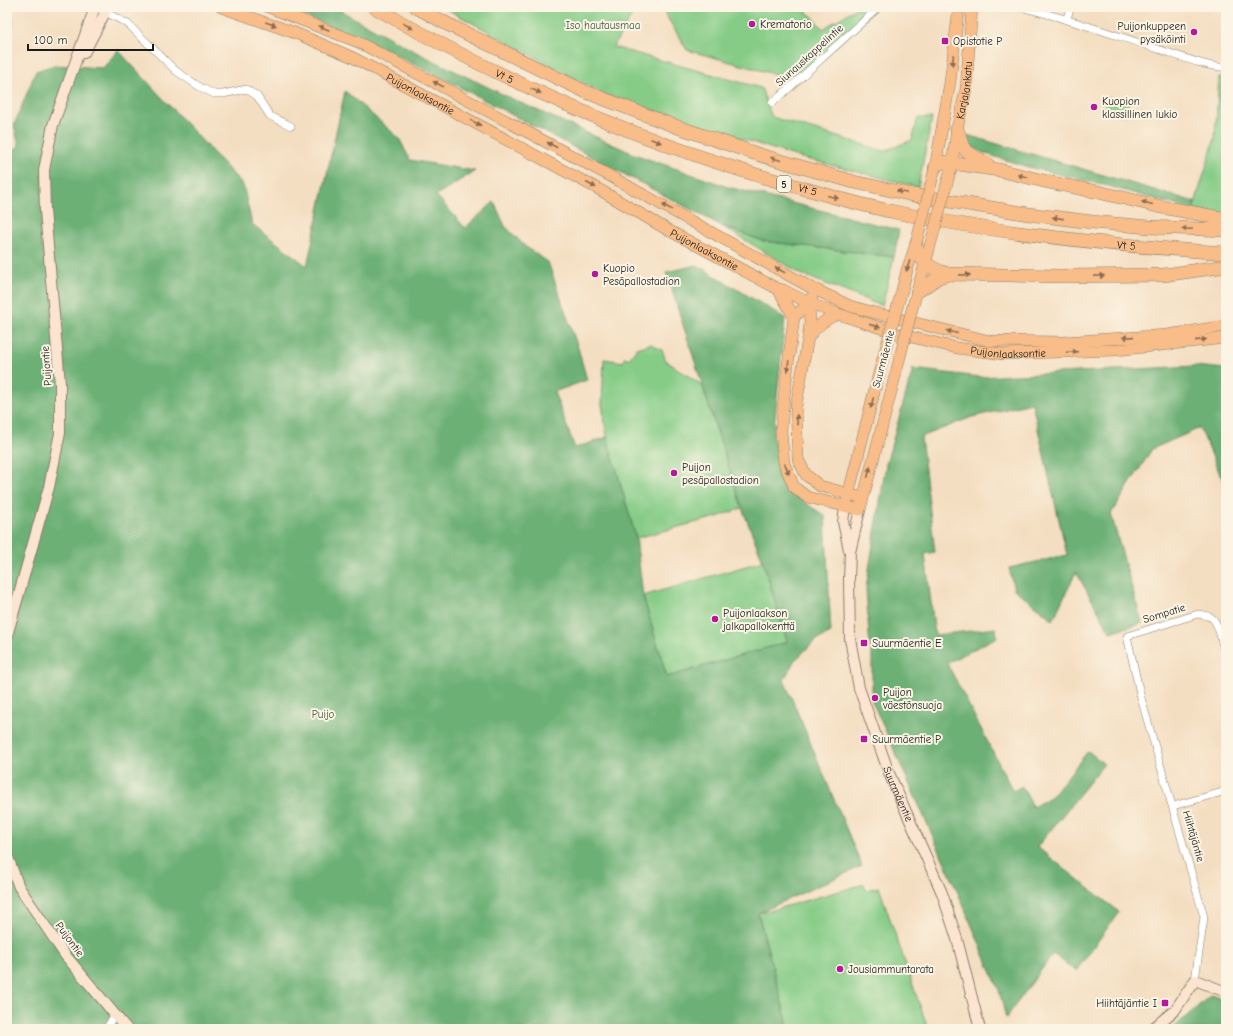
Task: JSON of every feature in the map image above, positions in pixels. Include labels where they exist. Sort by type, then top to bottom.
[{"type":"highway","name":"Vt 5","points":[[374,7],[468,59],[565,105],[608,123],[712,162],[780,183],[904,214],[969,225],[1049,237],[1226,253]]},
{"type":"highway","name":"Vt 5","points":[[416,7],[449,25],[586,92],[672,125],[745,150],[847,180],[914,195],[1028,214],[1135,226],[1226,230]]},
{"type":"highway","points":[[957,129],[962,145],[970,155],[999,170]]},
{"type":"highway","points":[[935,168],[939,163],[951,167],[999,170],[1162,207],[1226,219]]},
{"type":"highway","points":[[916,244],[917,251],[926,264],[948,274]]},
{"type":"highway","points":[[917,292],[939,277],[948,274],[1060,276],[1164,275],[1226,266]]},
{"type":"main road","name":"Puijonlaaksontie","points":[[221,7],[295,33],[352,57],[600,190],[668,230],[778,289],[812,296],[990,341],[1063,342],[1160,336],[1226,326]]},
{"type":"main road","name":"Puijonlaaksontie","points":[[268,7],[360,43],[608,175],[812,296],[838,314],[899,334],[957,348],[1003,354],[1116,350],[1226,338]]},
{"type":"main road","name":"Karjalankatu","points":[[935,168],[950,82],[958,14],[957,7]]},
{"type":"main road","name":"Karjalankatu","points":[[951,167],[957,129],[966,89],[972,7]]},
{"type":"main road","name":"Suurmäentie","points":[[860,510],[912,309],[926,264],[951,167]]},
{"type":"main road","name":"Suurmäentie","points":[[845,507],[881,365],[907,270],[916,244],[935,168]]},
{"type":"main road","points":[[778,289],[794,317]]},
{"type":"main road","points":[[812,296],[794,317],[781,431],[784,463],[794,487],[807,497],[860,510]]},
{"type":"main road","points":[[812,296],[808,338],[796,406],[798,458],[806,475],[820,486],[863,498]]},
{"type":"main road","points":[[808,338],[813,330],[822,322],[838,314]]},
{"type":"street","name":"Siunauskappelintie","points":[[772,103],[879,7]]},
{"type":"street","points":[[1020,7],[1188,59],[1220,68],[1226,67]]},
{"type":"street","points":[[1066,20],[1071,7]]},
{"type":"street","points":[[101,8],[128,24],[176,71],[200,87],[214,94],[246,89],[257,96],[270,116],[292,126]]},
{"type":"street","name":"Puijontie","points":[[7,636],[49,487],[60,433],[60,384],[45,211],[44,170],[53,125],[65,90],[101,8]]},
{"type":"street","name":"Suurmäentie","points":[[845,507],[843,522],[850,552]]},
{"type":"street","name":"Suurmäentie","points":[[860,510],[850,552],[849,618],[850,639],[859,688],[889,773],[942,893],[957,939],[980,1029]]},
{"type":"street","name":"Sompatie","points":[[1127,636],[1198,614],[1205,615],[1212,618],[1217,625],[1226,659]]},
{"type":"street","name":"Hiihtäjäntie","points":[[1127,636],[1141,698],[1204,917],[1195,980],[1175,1010],[1152,1029]]},
{"type":"street","points":[[1173,806],[1226,791]]},
{"type":"street","name":"Puijontie","points":[[7,855],[19,887],[65,955],[127,1029]]},
{"type":"street","points":[[1195,980],[1226,992]]},
{"type":"street","points":[[106,1029],[115,1014]]},
{"type":"green space","points":[[282,7],[334,7],[414,51],[510,98],[634,154],[728,187],[899,230],[894,257],[763,241],[722,226],[452,83],[363,39]]},
{"type":"green space","name":"Iso hautausmaa","points":[[443,7],[637,7],[613,47],[761,88],[772,117],[884,151],[912,140],[918,118],[932,118],[918,187],[798,157],[603,94]]},
{"type":"green space","points":[[661,7],[799,7],[812,16],[823,29],[858,7],[867,18],[789,89],[774,74],[687,50]]},
{"type":"green space","name":"Puijo","points":[[118,50],[243,185],[252,224],[307,266],[345,91],[399,138],[410,160],[475,171],[436,195],[465,228],[494,202],[505,226],[526,247],[548,262],[578,348],[587,380],[554,392],[575,448],[607,437],[636,538],[643,596],[667,677],[787,642],[763,561],[742,508],[666,272],[697,265],[785,318],[773,437],[785,489],[825,516],[831,633],[815,641],[794,661],[784,680],[862,866],[758,913],[789,1029],[7,1029],[7,156],[19,146],[14,125],[36,71],[54,65],[103,68]]},
{"type":"green space","points":[[1226,77],[1226,216],[1193,210],[1215,138],[1219,78]]},
{"type":"green space","points":[[1108,97],[1129,103],[1125,115],[1104,109]]},
{"type":"green space","points":[[967,135],[1195,202],[1193,210],[1108,186],[1028,167],[983,153],[970,144]]},
{"type":"green space","points":[[722,226],[763,241],[894,257],[882,306],[801,274]]},
{"type":"green space","name":"Puijon pesäpallostadion","points":[[651,344],[662,350],[666,361],[702,385],[742,508],[717,517],[636,538],[607,437],[602,404],[604,359],[623,362],[625,357],[629,359],[637,348]]},
{"type":"green space","points":[[1195,366],[1226,369],[1226,488],[1200,428],[1152,449],[1111,514],[1142,623],[1110,632],[1076,572],[1053,620],[1014,589],[1009,568],[1067,555],[1032,403],[972,417],[921,437],[935,552],[925,554],[935,635],[996,628],[997,637],[947,663],[1013,791],[1022,786],[1033,807],[1052,796],[1088,751],[1104,764],[1037,847],[1119,912],[1076,971],[1053,954],[1006,1018],[999,990],[953,881],[872,701],[872,654],[869,636],[866,588],[886,464],[913,369],[980,377]]},
{"type":"green space","name":"Puijonlaakson jalkapallokenttä","points":[[763,561],[787,642],[667,677],[643,596]]},
{"type":"green space","name":"Jousiammuntarata","points":[[864,884],[866,890],[879,887],[928,1029],[789,1029],[758,913]]},
{"type":"green space","points":[[1211,995],[1226,1001],[1226,1029],[1172,1029]]},
{"type":"place","name":"Krematorio","points":[[752,24]]},
{"type":"place","name":"Puijonkuppeen pysäköinti","points":[[1194,32]]},
{"type":"place","name":"Opistotie P","points":[[945,41]]},
{"type":"place","name":"Kuopion klassillinen lukio","points":[[1094,107]]},
{"type":"place","name":"Kuopio Pesäpallostadion","points":[[595,274]]},
{"type":"place","name":"Puijon pesäpallostadion","points":[[674,473]]},
{"type":"place","name":"Puijonlaakson jalkapallokenttä","points":[[715,619]]},
{"type":"place","name":"Suurmäentie E","points":[[864,643]]},
{"type":"place","name":"Puijon väestönsuoja","points":[[875,698]]},
{"type":"place","name":"Suurmäentie P","points":[[864,739]]},
{"type":"place","name":"Jousiammuntarata","points":[[840,969]]},
{"type":"place","name":"Hiihtäjäntie I","points":[[1165,1003]]}]
